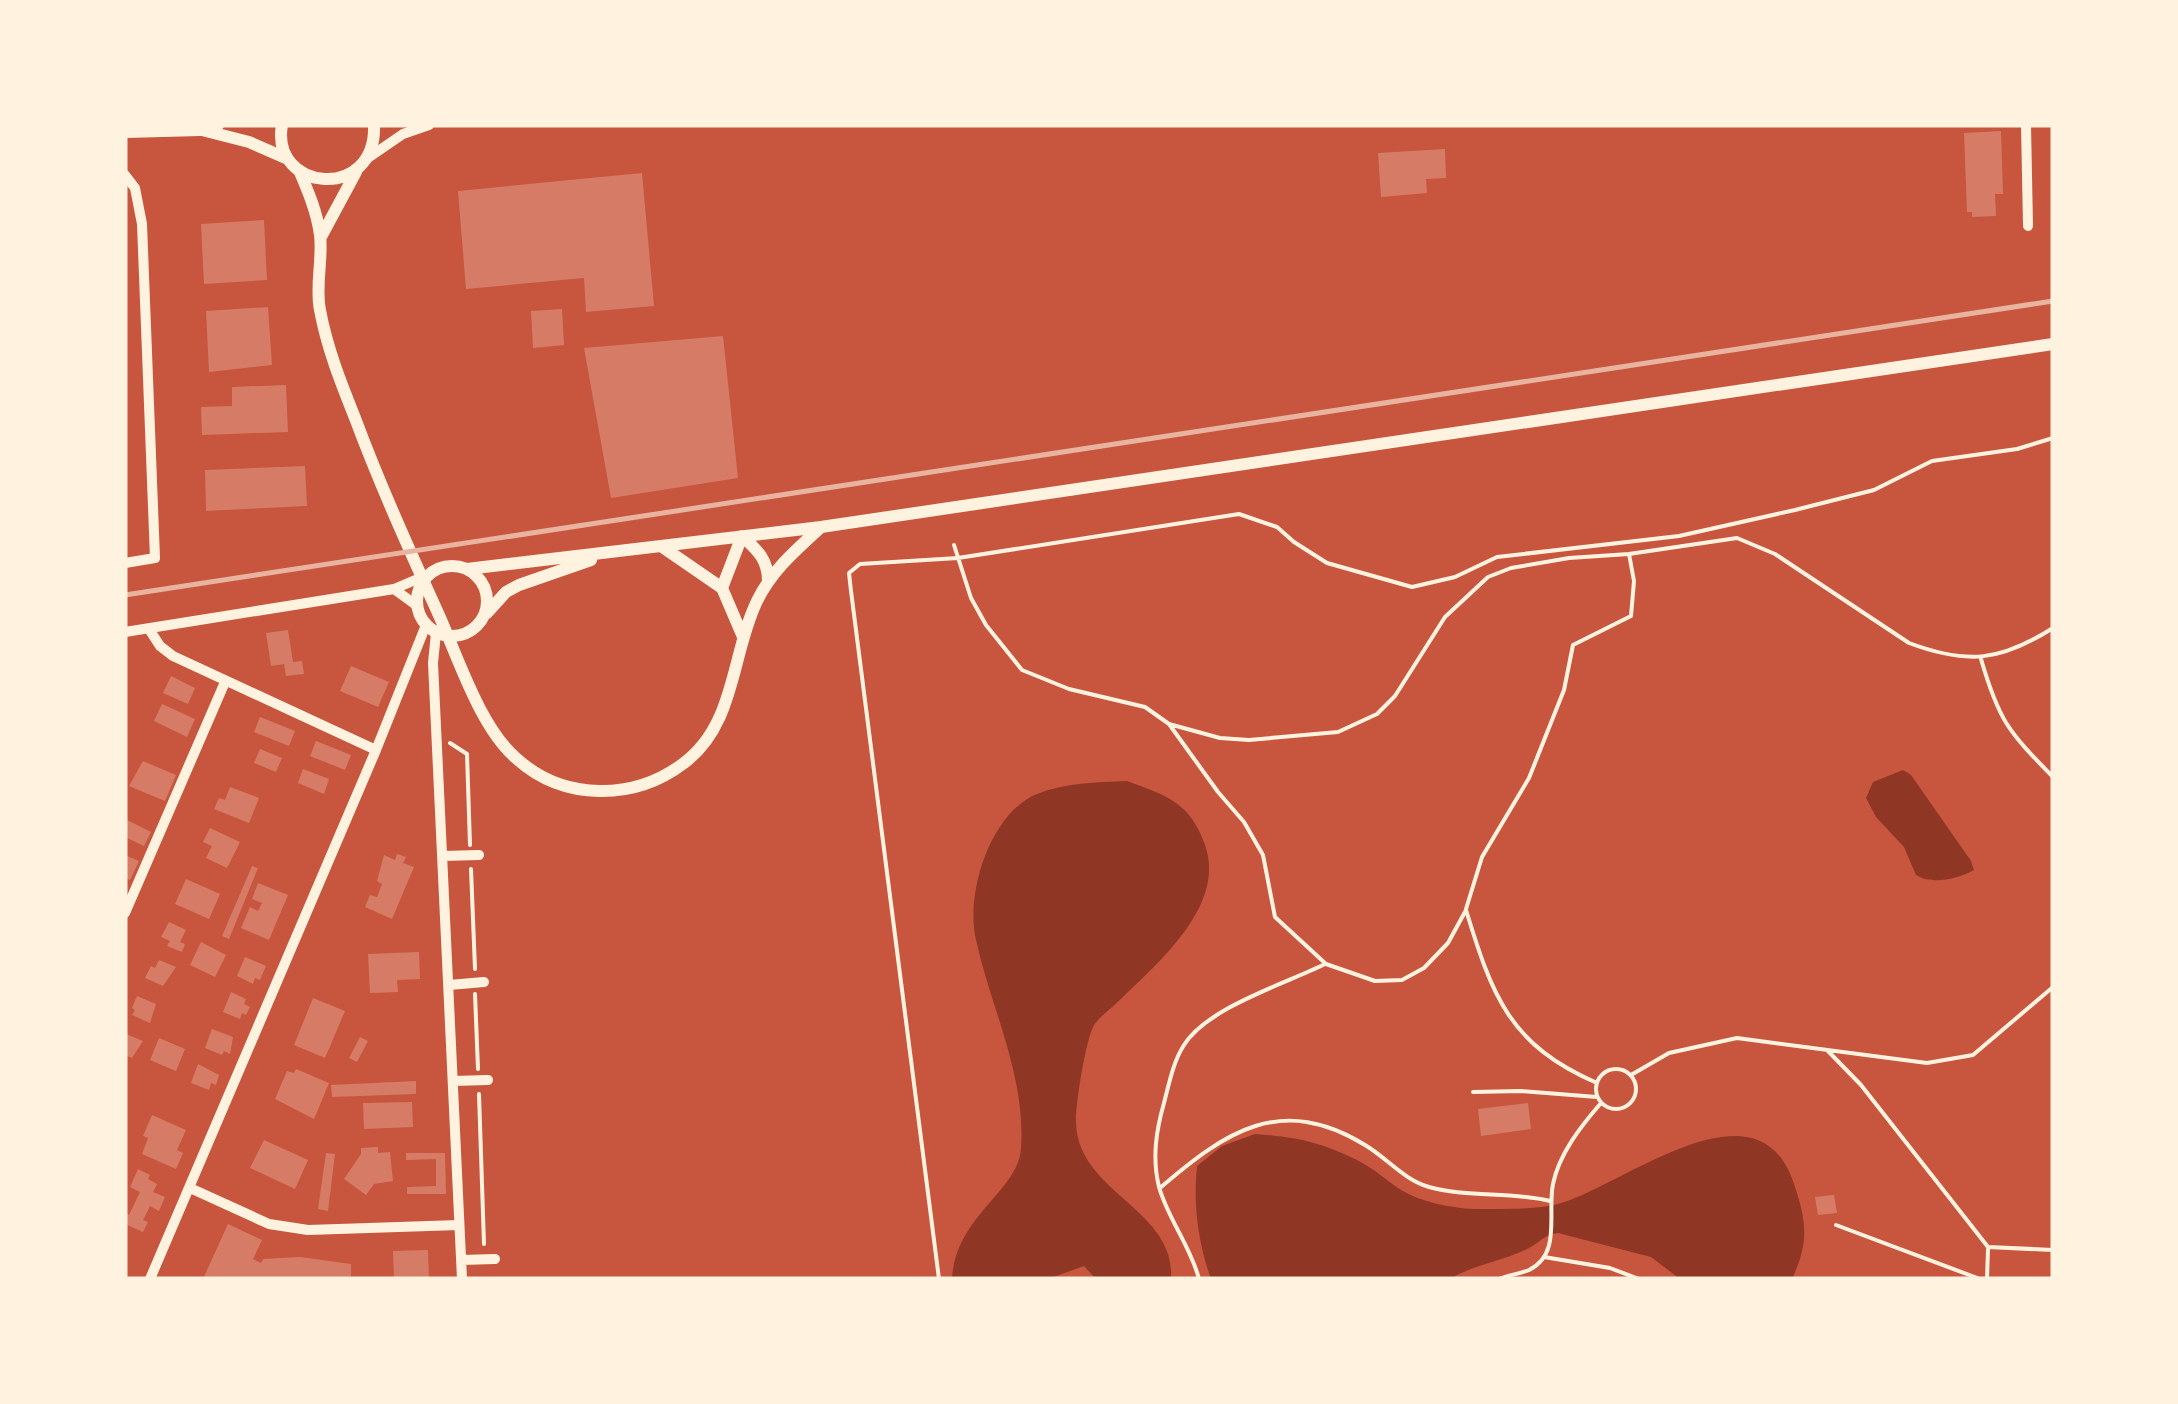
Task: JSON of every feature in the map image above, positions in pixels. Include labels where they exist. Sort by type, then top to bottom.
[{"type":"street","points":[[125,132],[200,130],[218,125]]},
{"type":"street","points":[[282,125],[282,145],[288,159]]},
{"type":"street","points":[[368,158],[374,143],[374,125]]},
{"type":"street","points":[[320,236],[357,170],[368,158],[404,134],[429,125]]},
{"type":"street","points":[[2026,125],[2028,226]]},
{"type":"street","points":[[200,130],[249,142],[288,159],[312,178],[328,180],[357,170]]},
{"type":"street","points":[[299,170],[313,203],[320,236],[319,307],[336,368],[376,475],[472,690],[514,758],[550,781],[576,790],[628,790],[685,763],[718,723],[731,691],[744,636],[768,581],[821,528]]},
{"type":"street","points":[[125,175],[135,188],[142,224],[155,558],[125,563]]},
{"type":"street","points":[[125,632],[394,589],[446,566],[467,569],[821,528],[2053,344]]},
{"type":"street","points":[[742,536],[768,567],[768,581]]},
{"type":"street","points":[[722,588],[742,536]]},
{"type":"street","points":[[661,546],[722,588],[744,636]]},
{"type":"street","points":[[431,629],[458,636],[478,625],[506,592],[608,553]]},
{"type":"street","points":[[467,569],[476,575],[486,593],[484,615]]},
{"type":"street","points":[[416,605],[427,575]]},
{"type":"street","points":[[394,589],[416,605],[431,629],[462,1279]]},
{"type":"street","points":[[149,629],[166,651],[224,682],[376,750]]},
{"type":"street","points":[[150,1279],[431,629]]},
{"type":"street","points":[[125,912],[224,682]]},
{"type":"street","points":[[443,856],[475,855]]},
{"type":"street","points":[[449,986],[480,983]]},
{"type":"street","points":[[453,1080],[483,1080]]},
{"type":"street","points":[[190,1188],[269,1224],[308,1230],[459,1225]]},
{"type":"street","points":[[461,1260],[490,1259]]},
{"type":"path","points":[[940,1279],[849,573],[860,564],[958,558],[1239,514],[1277,527],[1327,563],[1412,588],[1455,577],[1497,558],[1679,536],[1794,510],[1874,490],[1932,461],[2018,449],[2053,438]]},
{"type":"path","points":[[954,545],[971,598],[986,625],[1022,670],[1069,689],[1144,707],[1169,724],[1220,738],[1248,740],[1338,732],[1356,726],[1377,714],[1395,696],[1445,617],[1488,578],[1511,568],[1550,561],[1737,538],[1757,544],[1804,572],[1909,643],[1948,656],[1981,659],[2007,653],[2053,628]]},
{"type":"path","points":[[1169,724],[1244,822],[1263,855],[1275,918],[1326,964],[1375,981],[1402,980],[1424,968],[1448,943],[1466,910],[1482,858],[1529,778],[1564,690],[1572,644],[1630,616],[1634,581],[1628,554]]},
{"type":"path","points":[[1981,659],[1994,704],[2010,733],[2053,777]]},
{"type":"path","points":[[438,736],[467,754],[475,855],[490,1259]]},
{"type":"path","points":[[1466,910],[1488,982],[1510,1017],[1564,1069],[1596,1084]]},
{"type":"path","points":[[1200,1279],[1160,1188],[1154,1154],[1158,1124],[1184,1044],[1198,1027],[1226,1011],[1326,964]]},
{"type":"path","points":[[1631,1075],[1670,1053],[1737,1038],[1927,1063],[1973,1055],[2053,987]]},
{"type":"path","points":[[1826,1050],[1862,1085],[1988,1247],[1984,1279],[1836,1225]]},
{"type":"path","points":[[1473,1092],[1521,1091],[1599,1100],[1612,1110],[1630,1104],[1636,1093],[1631,1075],[1621,1070],[1608,1070],[1596,1084]]},
{"type":"path","points":[[1498,1279],[1531,1269],[1544,1257],[1552,1241],[1553,1180],[1566,1150],[1599,1100],[1596,1084]]},
{"type":"path","points":[[1160,1188],[1198,1154],[1233,1132],[1281,1119],[1308,1122],[1347,1134],[1386,1158],[1404,1176],[1427,1186],[1476,1196],[1525,1195],[1550,1202]]},
{"type":"path","points":[[1988,1247],[2053,1250]]},
{"type":"path","points":[[1544,1257],[1610,1268],[1639,1279]]},
{"type":"shaded area","points":[[1903,770],[1911,775],[1974,870],[1945,880],[1916,875],[1904,847],[1876,817],[1866,798],[1873,782]]},
{"type":"shaded area","points":[[1127,781],[1175,802],[1192,819],[1205,845],[1209,867],[1206,889],[1186,930],[1094,1025],[1082,1072],[1076,1123],[1081,1147],[1092,1167],[1159,1235],[1168,1255],[1171,1279],[1096,1279],[1084,1266],[1048,1279],[952,1279],[964,1238],[1010,1178],[1021,1148],[1013,1068],[976,940],[974,900],[985,857],[1006,818],[1037,794],[1070,785]]},
{"type":"shaded area","points":[[1255,1134],[1320,1145],[1363,1163],[1418,1198],[1474,1209],[1558,1204],[1687,1146],[1720,1137],[1751,1138],[1776,1152],[1794,1184],[1804,1221],[1804,1243],[1792,1279],[1680,1279],[1651,1257],[1558,1233],[1450,1279],[1211,1279],[1198,1223],[1197,1166],[1222,1146]]},
{"type":"building","points":[[2001,131],[2003,194],[1995,194],[1996,216],[1972,217],[1972,212],[1967,212],[1964,133]]},
{"type":"building","points":[[1445,149],[1446,178],[1426,179],[1427,193],[1381,197],[1378,153]]},
{"type":"building","points":[[642,173],[654,306],[586,312],[584,278],[466,289],[458,191]]},
{"type":"building","points":[[264,220],[267,280],[204,284],[201,224]]},
{"type":"building","points":[[268,307],[272,365],[209,372],[206,311]]},
{"type":"building","points":[[562,309],[564,345],[533,348],[531,311]]},
{"type":"building","points":[[723,336],[738,478],[611,498],[584,348]]},
{"type":"building","points":[[286,385],[288,432],[202,435],[201,407],[232,406],[232,387]]},
{"type":"building","points":[[305,466],[307,506],[206,511],[205,470]]},
{"type":"building","points":[[288,630],[293,662],[302,661],[304,674],[286,676],[284,664],[271,666],[266,633]]},
{"type":"building","points":[[351,666],[389,682],[378,707],[340,691]]},
{"type":"building","points":[[171,676],[195,688],[188,704],[163,693]]},
{"type":"building","points":[[162,704],[195,719],[187,737],[154,721]]},
{"type":"building","points":[[260,717],[295,731],[289,746],[254,732]]},
{"type":"building","points":[[316,741],[351,755],[345,770],[310,756]]},
{"type":"building","points":[[260,749],[282,758],[276,772],[254,763]]},
{"type":"building","points":[[143,761],[176,775],[165,801],[129,786]]},
{"type":"building","points":[[303,769],[329,779],[324,794],[298,783]]},
{"type":"building","points":[[230,787],[259,798],[249,823],[214,809],[219,798],[225,800]]},
{"type":"building","points":[[125,819],[151,832],[144,846],[125,837]]},
{"type":"building","points":[[210,828],[240,842],[227,868],[206,858],[212,846],[203,842]]},
{"type":"building","points":[[397,854],[406,857],[403,863],[414,867],[392,919],[365,907],[370,895],[377,897],[382,884],[377,881],[384,855],[395,860]]},
{"type":"building","points":[[125,855],[139,861],[130,880],[125,878]]},
{"type":"building","points":[[252,866],[258,868],[229,939],[222,936]]},
{"type":"building","points":[[186,879],[220,894],[209,919],[175,904]]},
{"type":"building","points":[[258,883],[288,895],[269,940],[241,928],[250,907],[258,911],[262,903],[252,899]]},
{"type":"building","points":[[169,922],[186,930],[180,942],[185,944],[182,952],[167,946],[170,941],[161,937]]},
{"type":"building","points":[[201,942],[226,955],[215,977],[190,965]]},
{"type":"building","points":[[419,952],[420,979],[397,980],[398,992],[370,993],[368,954]]},
{"type":"building","points":[[245,957],[266,966],[260,980],[255,978],[253,984],[237,976]]},
{"type":"building","points":[[159,960],[176,967],[163,986],[145,978]]},
{"type":"building","points":[[231,992],[246,999],[244,1004],[250,1007],[240,1019],[223,1012]]},
{"type":"building","points":[[137,996],[156,1004],[150,1023],[132,1015]]},
{"type":"building","points":[[313,998],[345,1011],[325,1058],[294,1045]]},
{"type":"building","points":[[212,1029],[233,1037],[230,1054],[205,1048]]},
{"type":"building","points":[[126,1034],[143,1041],[132,1058],[125,1055]]},
{"type":"building","points":[[360,1037],[368,1041],[357,1062],[349,1058]]},
{"type":"building","points":[[159,1038],[185,1049],[176,1071],[150,1060]]},
{"type":"building","points":[[198,1064],[219,1075],[216,1085],[211,1083],[209,1090],[191,1083]]},
{"type":"building","points":[[296,1069],[329,1083],[314,1119],[275,1099],[287,1071],[294,1073]]},
{"type":"building","points":[[416,1081],[416,1094],[332,1097],[331,1085]]},
{"type":"building","points":[[412,1102],[413,1127],[364,1129],[363,1103]]},
{"type":"building","points":[[1528,1103],[1531,1129],[1481,1136],[1478,1109]]},
{"type":"building","points":[[152,1115],[186,1130],[177,1150],[183,1153],[176,1169],[142,1154],[148,1138],[143,1136]]},
{"type":"building","points":[[264,1140],[308,1160],[295,1189],[250,1168]]},
{"type":"building","points":[[378,1147],[378,1153],[390,1152],[393,1181],[374,1184],[366,1195],[344,1179],[361,1148]]},
{"type":"building","points":[[326,1153],[335,1154],[328,1211],[318,1209]]},
{"type":"building","points":[[406,1153],[445,1153],[446,1194],[407,1194],[407,1187],[436,1186],[436,1159],[406,1160]]},
{"type":"building","points":[[138,1169],[157,1184],[153,1192],[165,1197],[159,1211],[150,1206],[143,1220],[148,1222],[143,1232],[125,1224],[125,1213],[129,1215],[140,1192],[130,1187]]},
{"type":"building","points":[[1834,1195],[1837,1213],[1818,1215],[1815,1197]]},
{"type":"building","points":[[228,1224],[262,1240],[253,1259],[261,1263],[263,1259],[300,1257],[351,1264],[351,1279],[203,1279]]},
{"type":"building","points":[[428,1250],[429,1279],[394,1279],[393,1251]]},
{"type":"railway","points":[[125,595],[2053,301]]}]
